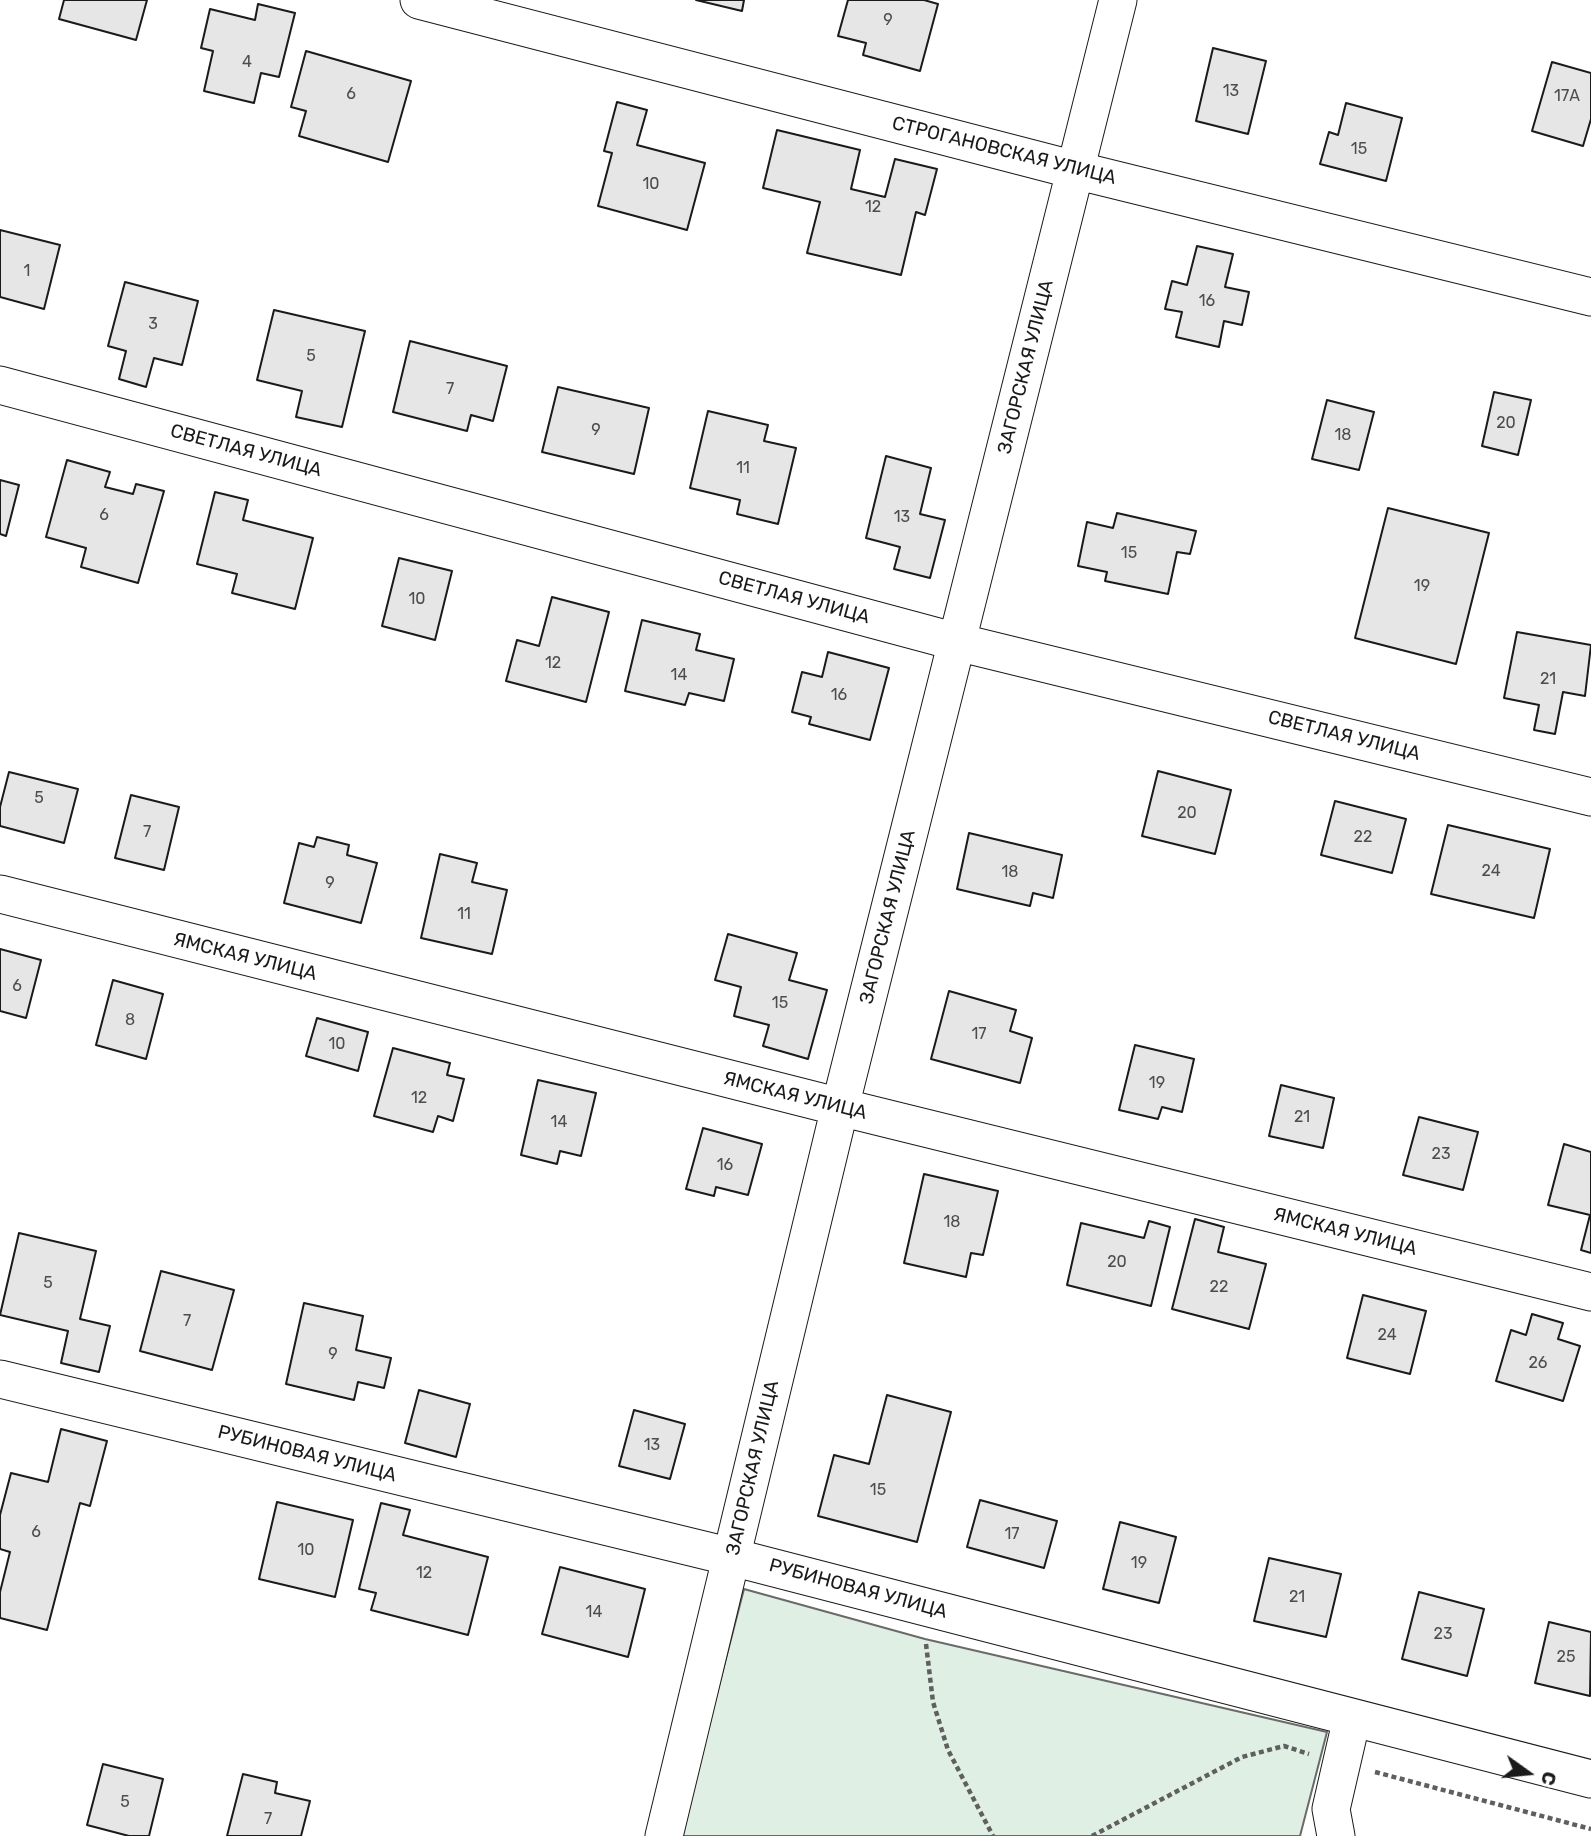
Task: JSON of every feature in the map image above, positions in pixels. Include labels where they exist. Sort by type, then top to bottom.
[{"type":"street","name":"СТРОГАНОВСКАЯ УЛИЦА","points":[[419,0],[1075,170],[1591,297]]},
{"type":"street","name":"ЗАГОРСКАЯ УЛИЦА","points":[[664,1836],[840,1107],[1118,0]]},
{"type":"street","name":"СВЕТЛАЯ УЛИЦА","points":[[0,385],[957,642],[1591,797]]},
{"type":"street","name":"ЯМСКАЯ УЛИЦА","points":[[0,894],[840,1107],[1591,1292]]},
{"type":"street","name":"РУБИНОВАЯ УЛИЦА","points":[[0,1379],[732,1557],[1591,1779]]},
{"type":"street","points":[[1336,1836],[1331,1809],[1352,1718]]},
{"type":"path","points":[[932,1609],[925,1639],[933,1702],[948,1750],[993,1836]]},
{"type":"green space","points":[[744,1589],[925,1639],[1327,1732],[1300,1836],[680,1836]]},
{"type":"building","points":[[64,0],[147,0],[136,40],[59,19]]},
{"type":"building","points":[[696,0],[744,0],[742,11]]},
{"type":"building","points":[[848,0],[924,0],[938,4],[920,71],[863,55],[866,43],[838,36]]},
{"type":"building","points":[[258,4],[295,13],[279,77],[261,73],[254,103],[204,91],[213,51],[201,48],[210,9],[255,20]]},
{"type":"building","points":[[1213,48],[1266,61],[1248,134],[1196,121]]},
{"type":"building","points":[[306,51],[411,81],[388,162],[299,136],[306,111],[291,107]]},
{"type":"building","points":[[1552,62],[1591,73],[1591,119],[1583,146],[1532,131]]},
{"type":"building","points":[[617,102],[647,110],[637,145],[705,163],[687,230],[598,206],[612,153],[604,151]]},
{"type":"building","points":[[1346,103],[1402,118],[1386,181],[1320,164],[1329,132],[1338,135]]},
{"type":"building","points":[[777,130],[860,150],[851,189],[885,197],[895,159],[937,169],[925,215],[916,212],[901,275],[807,253],[820,202],[763,188]]},
{"type":"building","points":[[0,230],[60,245],[44,309],[0,297]]},
{"type":"building","points":[[1197,246],[1233,254],[1225,287],[1249,292],[1242,325],[1224,321],[1219,347],[1176,337],[1182,312],[1165,309],[1172,281],[1187,285]]},
{"type":"building","points":[[125,282],[198,301],[182,365],[154,358],[146,387],[119,379],[126,351],[108,346]]},
{"type":"building","points":[[274,310],[365,331],[342,427],[296,417],[302,391],[257,380]]},
{"type":"building","points":[[410,341],[507,366],[493,421],[471,415],[467,431],[393,412]]},
{"type":"building","points":[[558,387],[649,408],[634,474],[542,452]]},
{"type":"building","points":[[1494,392],[1531,400],[1518,455],[1482,446]]},
{"type":"building","points":[[1327,400],[1374,412],[1359,470],[1312,459]]},
{"type":"building","points":[[708,411],[768,425],[764,441],[796,448],[778,524],[737,514],[740,500],[690,488]]},
{"type":"building","points":[[886,456],[931,468],[920,514],[945,520],[930,578],[894,569],[900,547],[866,538]]},
{"type":"building","points":[[67,460],[110,472],[105,487],[133,494],[136,484],[164,491],[138,583],[81,567],[86,548],[46,537]]},
{"type":"building","points":[[0,480],[19,485],[6,536],[0,534]]},
{"type":"building","points":[[215,492],[248,500],[243,520],[313,538],[295,609],[232,593],[237,574],[197,564]]},
{"type":"building","points":[[1388,508],[1489,533],[1456,664],[1355,638]]},
{"type":"building","points":[[1117,513],[1196,531],[1190,554],[1177,552],[1168,594],[1105,581],[1107,572],[1078,566],[1087,522],[1113,528]]},
{"type":"building","points":[[399,558],[452,571],[435,640],[382,626]]},
{"type":"building","points":[[552,597],[609,612],[586,702],[506,681],[517,640],[539,646]]},
{"type":"building","points":[[642,620],[700,634],[696,650],[734,659],[724,701],[689,693],[685,705],[625,691]]},
{"type":"building","points":[[1517,632],[1591,645],[1585,696],[1563,692],[1555,734],[1534,730],[1539,705],[1504,698]]},
{"type":"building","points":[[828,652],[889,668],[870,740],[809,724],[811,717],[792,712],[802,672],[822,677]]},
{"type":"building","points":[[1158,771],[1231,790],[1215,854],[1142,836]]},
{"type":"building","points":[[9,772],[78,789],[64,843],[0,826],[0,807]]},
{"type":"building","points":[[131,795],[179,807],[164,870],[115,858]]},
{"type":"building","points":[[1335,801],[1406,819],[1392,873],[1321,855]]},
{"type":"building","points":[[1448,825],[1550,849],[1534,918],[1431,894]]},
{"type":"building","points":[[969,833],[1062,855],[1053,898],[1033,893],[1030,906],[957,889]]},
{"type":"building","points":[[317,837],[349,845],[347,855],[377,863],[361,923],[284,903],[299,843],[314,847]]},
{"type":"building","points":[[440,854],[477,863],[472,882],[507,890],[492,954],[421,938]]},
{"type":"building","points":[[728,934],[797,953],[789,980],[827,990],[808,1059],[763,1046],[769,1025],[734,1016],[741,987],[715,980]]},
{"type":"building","points":[[0,949],[41,960],[26,1018],[0,1011]]},
{"type":"building","points":[[113,980],[163,994],[146,1059],[96,1045]]},
{"type":"building","points":[[949,991],[1016,1010],[1010,1031],[1032,1038],[1020,1083],[931,1059]]},
{"type":"building","points":[[317,1018],[368,1032],[358,1071],[306,1056]]},
{"type":"building","points":[[1135,1045],[1194,1059],[1182,1112],[1162,1107],[1158,1119],[1119,1110]]},
{"type":"building","points":[[393,1048],[450,1063],[447,1075],[464,1079],[453,1121],[438,1116],[433,1132],[374,1116]]},
{"type":"building","points":[[538,1080],[596,1093],[581,1156],[560,1151],[557,1164],[521,1155]]},
{"type":"building","points":[[1281,1085],[1334,1098],[1323,1148],[1269,1136]]},
{"type":"building","points":[[1419,1117],[1478,1132],[1463,1190],[1403,1175]]},
{"type":"building","points":[[703,1128],[762,1144],[748,1195],[716,1187],[714,1196],[686,1189]]},
{"type":"building","points":[[1564,1144],[1591,1152],[1591,1253],[1581,1250],[1590,1215],[1548,1205]]},
{"type":"building","points":[[924,1174],[998,1191],[983,1255],[971,1253],[966,1277],[904,1263]]},
{"type":"building","points":[[1195,1219],[1224,1227],[1218,1252],[1266,1264],[1249,1329],[1172,1309]]},
{"type":"building","points":[[1149,1221],[1170,1227],[1151,1306],[1067,1285],[1081,1223],[1144,1238]]},
{"type":"building","points":[[19,1233],[96,1251],[80,1319],[110,1326],[99,1372],[61,1363],[68,1331],[0,1315]]},
{"type":"building","points":[[161,1271],[234,1290],[212,1370],[140,1351]]},
{"type":"building","points":[[1363,1295],[1426,1311],[1410,1374],[1347,1358]]},
{"type":"building","points":[[304,1303],[363,1316],[356,1350],[391,1358],[384,1388],[358,1382],[354,1400],[286,1384]]},
{"type":"building","points":[[1532,1314],[1563,1323],[1558,1339],[1580,1346],[1563,1401],[1496,1381],[1511,1330],[1526,1335]]},
{"type":"building","points":[[419,1390],[470,1404],[456,1457],[405,1443]]},
{"type":"building","points":[[887,1395],[951,1412],[917,1542],[818,1516],[834,1455],[869,1464]]},
{"type":"building","points":[[634,1410],[685,1424],[670,1479],[619,1466]]},
{"type":"building","points":[[61,1429],[107,1441],[90,1506],[80,1503],[47,1630],[0,1618],[0,1592],[10,1552],[0,1549],[0,1515],[11,1473],[48,1482]]},
{"type":"building","points":[[980,1500],[1057,1521],[1044,1568],[967,1547]]},
{"type":"building","points":[[277,1502],[353,1520],[335,1597],[259,1579]]},
{"type":"building","points":[[381,1503],[410,1510],[403,1535],[488,1557],[468,1635],[371,1610],[376,1593],[359,1589]]},
{"type":"building","points":[[1120,1522],[1176,1537],[1159,1603],[1103,1589]]},
{"type":"building","points":[[1269,1558],[1341,1574],[1326,1637],[1254,1621]]},
{"type":"building","points":[[560,1567],[645,1589],[628,1657],[542,1634]]},
{"type":"building","points":[[1419,1592],[1484,1609],[1467,1676],[1402,1659]]},
{"type":"building","points":[[1549,1622],[1591,1632],[1590,1696],[1535,1683]]},
{"type":"building","points":[[103,1764],[163,1779],[149,1836],[129,1836],[87,1825]]},
{"type":"building","points":[[243,1774],[277,1782],[275,1793],[310,1801],[301,1836],[227,1836]]}]
